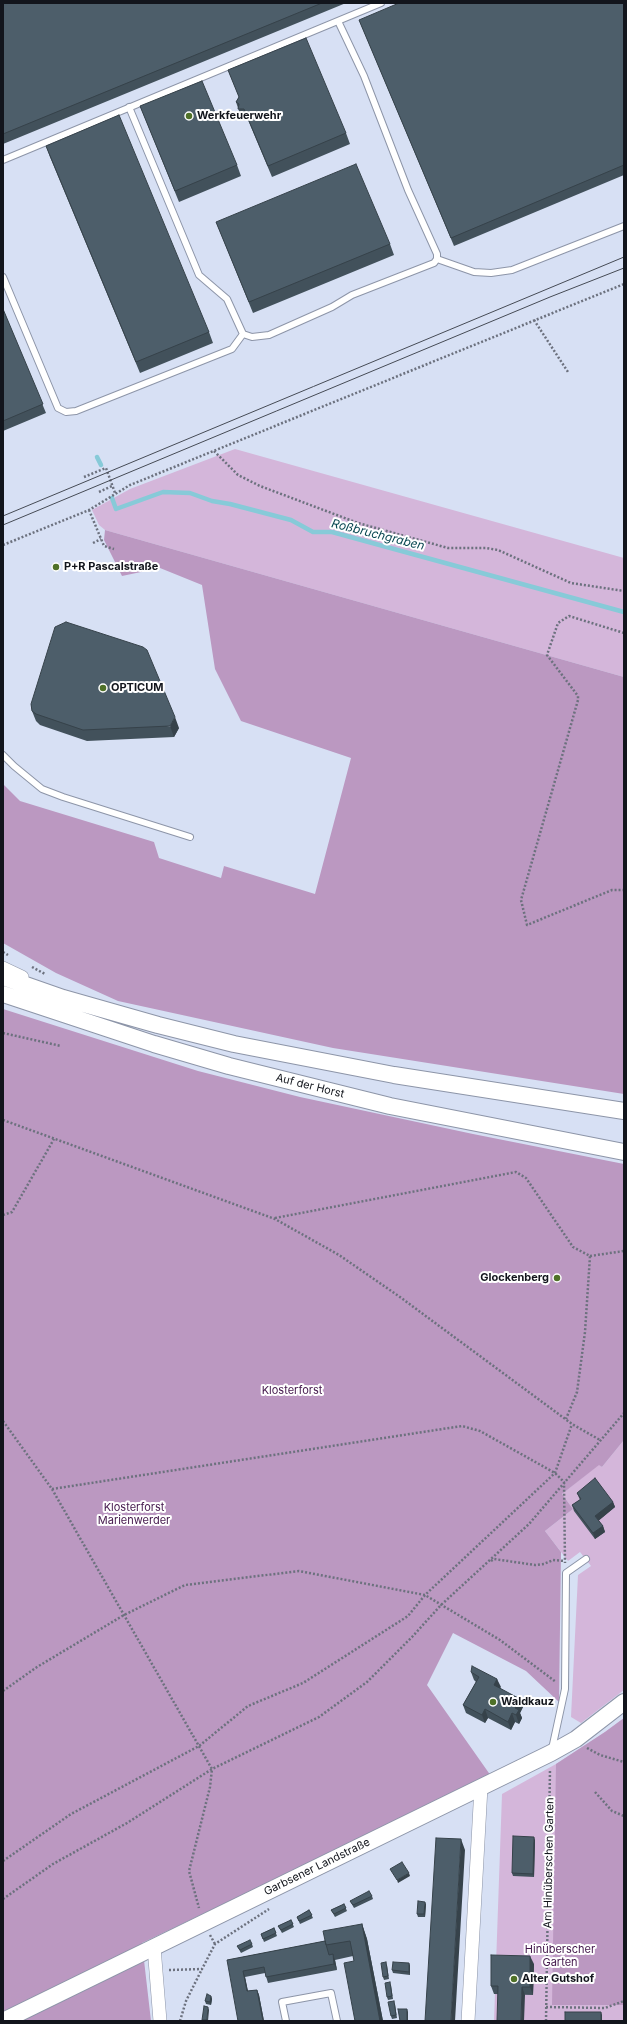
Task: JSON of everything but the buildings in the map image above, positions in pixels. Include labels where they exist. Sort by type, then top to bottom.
[{"type":"street","points":[[3,968],[63,998]]},
{"type":"street","points":[[3,977],[63,998],[158,1025],[234,1044],[308,1060],[624,1111]]},
{"type":"street","name":"Auf der Horst","points":[[3,994],[132,1037],[229,1066],[390,1106],[624,1152]]},
{"type":"street","name":"Garbsener Landstraße","points":[[3,2021],[552,1753],[576,1739],[624,1702]]},
{"type":"street","points":[[468,2021],[481,1787]]},
{"type":"street","points":[[154,1947],[160,2021]]},
{"type":"lane","points":[[3,160],[380,3]]},
{"type":"lane","points":[[129,107],[199,275],[227,299],[243,334],[252,337],[268,335],[332,307],[352,295],[434,263],[437,259],[437,254],[408,190],[364,76],[338,21]]},
{"type":"lane","points":[[437,259],[474,272],[491,273],[512,270],[624,226]]},
{"type":"lane","points":[[3,276],[58,408],[66,412],[76,411],[232,349],[243,334]]},
{"type":"lane","points":[[3,755],[42,789],[190,837]]},
{"type":"lane","points":[[552,1753],[565,1689],[566,1573],[586,1559]]},
{"type":"lane","points":[[286,2021],[282,2002],[331,1994],[337,2021]]},
{"type":"path","points":[[3,545],[89,510],[130,485],[624,284]]},
{"type":"path","points":[[534,320],[568,372]]},
{"type":"path","points":[[214,451],[238,475],[260,486],[358,523],[448,548],[486,548],[498,550],[572,583],[624,591]]},
{"type":"path","points":[[84,477],[106,468],[115,493]]},
{"type":"path","points":[[99,492],[112,486]]},
{"type":"path","points":[[89,510],[104,546],[114,549]]},
{"type":"path","points":[[93,543],[101,539]]},
{"type":"path","points":[[624,633],[569,616],[558,623],[547,655],[578,696],[578,700],[521,900],[527,925],[612,890],[624,890]]},
{"type":"path","points":[[3,1033],[60,1046]]},
{"type":"path","points":[[3,1120],[275,1218],[339,1255],[400,1297],[572,1424],[600,1440]]},
{"type":"path","points":[[3,1215],[12,1212],[54,1139]]},
{"type":"path","points":[[275,1218],[516,1172],[526,1178],[573,1247],[590,1256],[624,1251]]},
{"type":"path","points":[[566,1419],[577,1392],[585,1332],[590,1256]]},
{"type":"path","points":[[3,1898],[53,1864],[127,1823],[212,1768],[319,1717],[366,1682],[412,1637],[441,1605],[529,1524],[624,1413]]},
{"type":"path","points":[[3,1421],[52,1489],[212,1768],[210,1787],[189,1871],[203,1924],[215,1944],[186,2001],[180,2021]]},
{"type":"path","points":[[3,1861],[71,1814],[199,1746],[248,1706],[303,1683],[408,1616],[425,1595],[555,1473],[572,1424]]},
{"type":"path","points":[[52,1489],[462,1426],[480,1431],[555,1473],[564,1482],[566,1573]]},
{"type":"path","points":[[487,1563],[494,1560],[535,1565],[544,1564],[553,1560],[565,1561]]},
{"type":"path","points":[[3,1691],[37,1667],[124,1615],[185,1586],[299,1571],[425,1595],[500,1640],[565,1689]]},
{"type":"path","points":[[583,1745],[600,1755],[624,1762]]},
{"type":"path","name":"Am Hinüberschen Garten","points":[[546,2021],[552,1753]]},
{"type":"path","points":[[595,1792],[612,1811],[624,1816]]},
{"type":"path","points":[[156,1971],[202,1969]]},
{"type":"path","points":[[546,2007],[605,2008],[624,2001]]},
{"type":"green space","points":[[235,449],[624,558],[624,677],[105,530],[99,525],[92,510],[130,489]]},
{"type":"green space","points":[[105,530],[624,677],[624,1094],[333,1048],[118,1001],[56,973],[3,943],[3,784],[20,801],[154,842],[159,858],[221,878],[224,866],[315,894],[351,758],[241,721],[215,669],[202,585],[160,568],[122,576],[104,540]]},
{"type":"green space","name":"Klosterforst","points":[[3,1009],[198,1071],[300,1097],[624,1164],[624,1440],[602,1467],[599,1465],[562,1494],[573,1509],[545,1531],[561,1552],[559,1702],[526,1671],[453,1633],[427,1685],[491,1776],[142,1943],[151,2021],[3,2021]]},
{"type":"green space","points":[[624,1440],[624,1690],[581,1723],[571,1717],[578,1575],[591,1566],[580,1552],[568,1561],[545,1531],[573,1509],[562,1494],[599,1464],[602,1467]]},
{"type":"green space","name":"Hinüberscher Garten","points":[[624,1718],[624,2021],[494,2021],[502,1794],[556,1764]]},
{"type":"green space","points":[[624,1718],[624,2005],[552,2005],[556,1764]]},
{"type":"waterway","name":"Roßbruchgraben","points":[[97,457],[101,465]]},
{"type":"waterway","name":"Roßbruchgraben","points":[[112,498],[116,509],[163,492],[190,493],[212,501],[230,504],[291,520],[313,532],[332,532],[624,612]]},
{"type":"tram line","points":[[3,516],[624,257]]},
{"type":"tram line","points":[[3,525],[550,297],[624,268]]},
{"type":"place","name":"Werkfeuerwehr","points":[[189,116]]},
{"type":"place","name":"P+R Pascalstraße","points":[[56,567]]},
{"type":"place","name":"OPTICUM","points":[[103,688]]},
{"type":"place","name":"Glockenberg","points":[[557,1278]]},
{"type":"place","name":"Waldkauz","points":[[493,1702]]},
{"type":"place","name":"Alter Gutshof","points":[[514,1979]]},
{"type":"park label","name":"Klosterforst Marienwerder","points":[[134,1514]]}]
